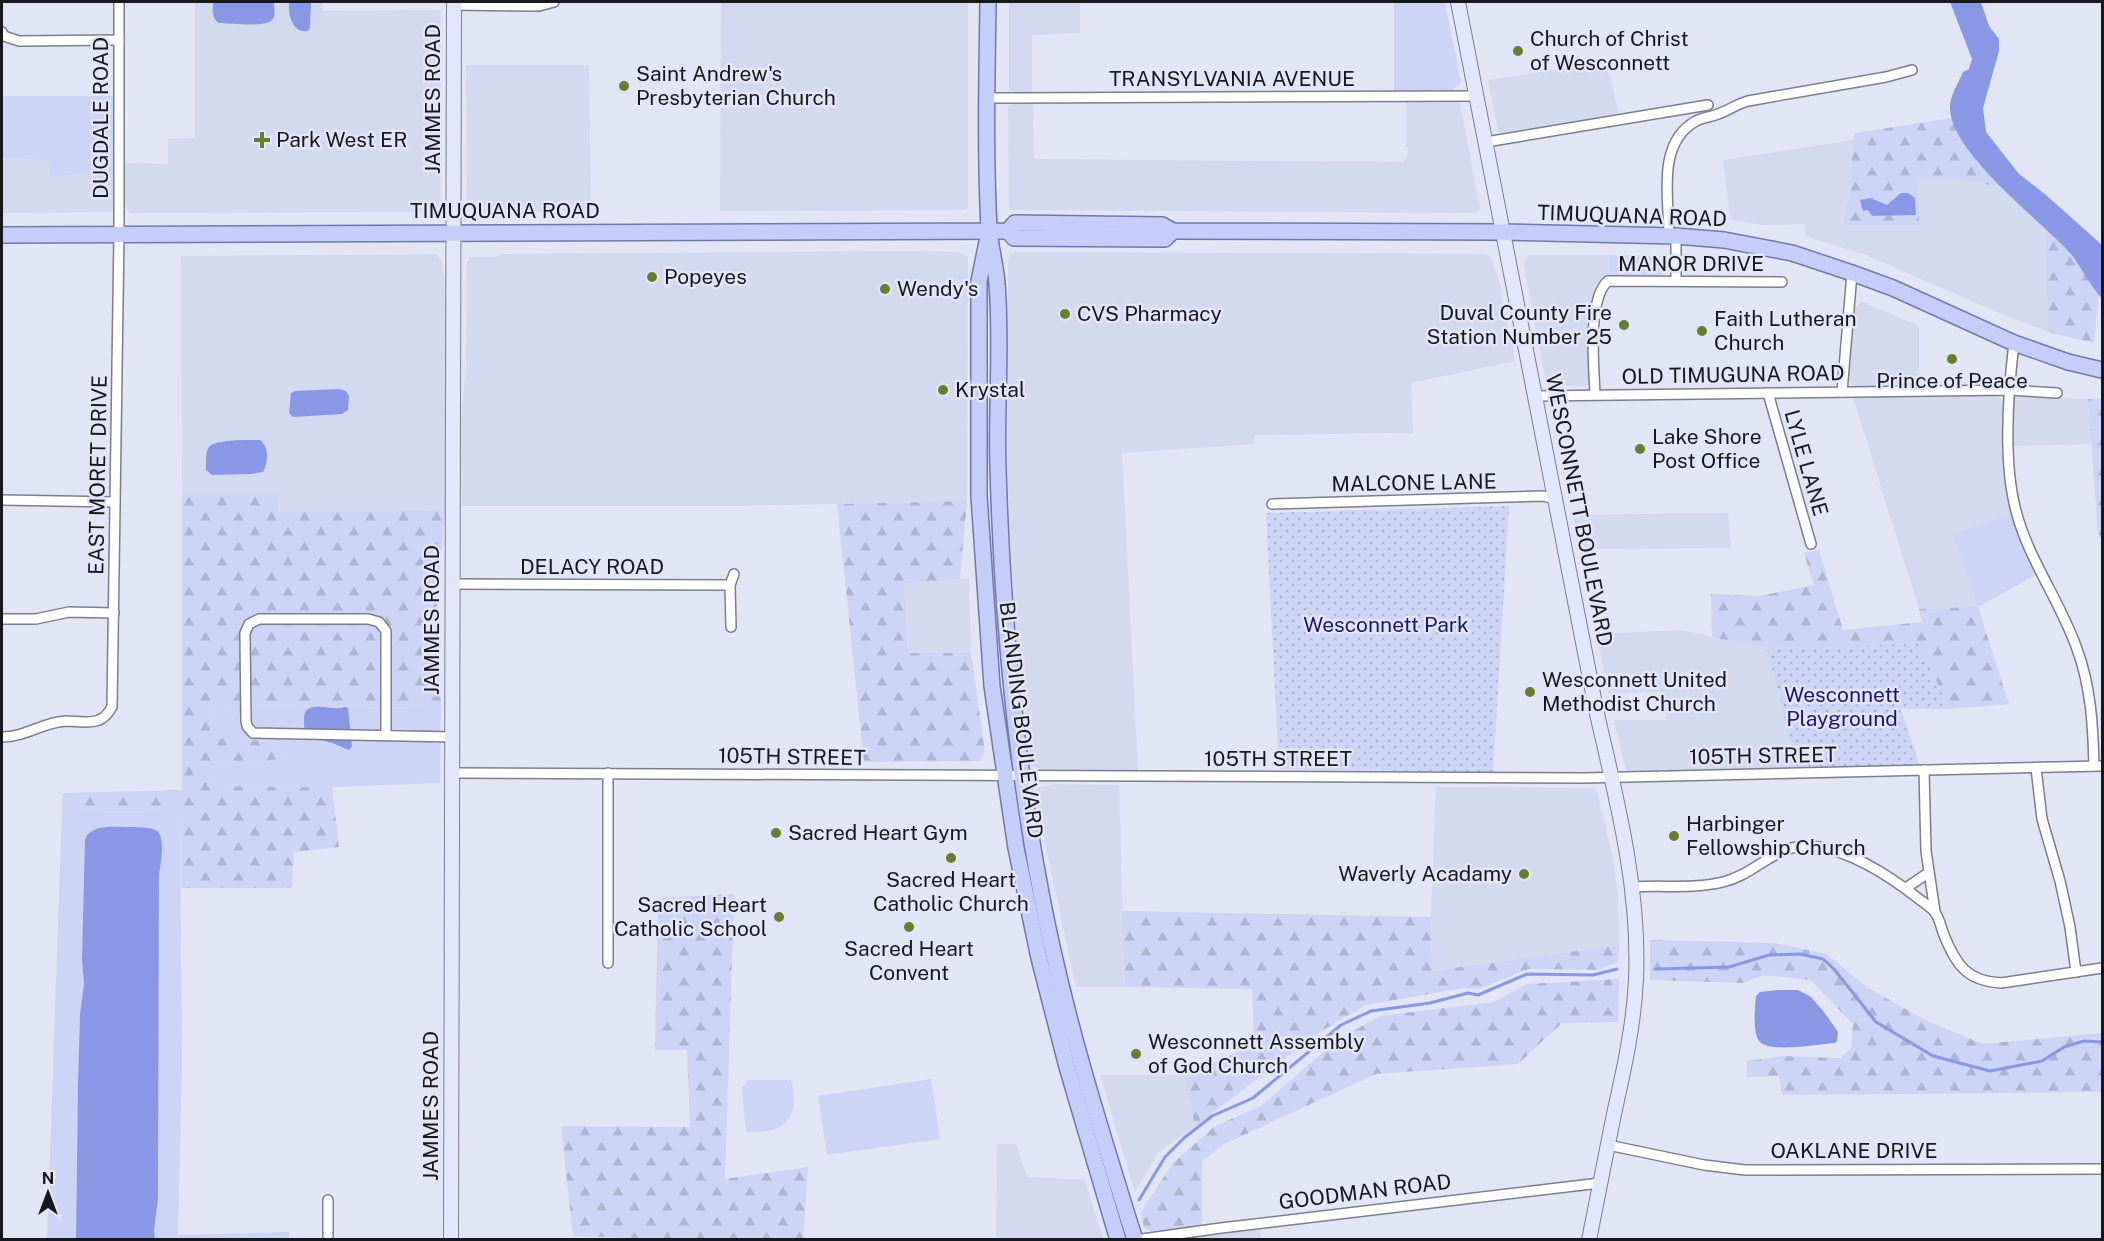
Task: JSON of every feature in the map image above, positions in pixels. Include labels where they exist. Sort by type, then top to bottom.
[{"type":"main road","name":"BLANDING BOULEVARD","points":[[988,2],[989,231],[997,284],[998,463],[1006,641],[1021,777],[1040,892],[1056,1028],[1135,1239]]},
{"type":"main road","name":"TIMUQUANA ROAD","points":[[2,235],[1008,231],[1015,223],[1162,225],[1173,231],[1502,232],[1673,236],[1756,245],[1792,253],[1893,288],[2014,343],[2103,370]]},
{"type":"main road","name":"BLANDING BOULEVARD","points":[[989,231],[979,281],[984,596],[992,686],[1016,849],[1046,956]]},
{"type":"main road","points":[[981,519],[988,533],[991,579],[1004,593]]},
{"type":"main road","points":[[984,596],[999,615],[1006,641]]},
{"type":"main road","name":"BLANDING BOULEVARD","points":[[1084,1099],[1119,1239]]},
{"type":"street","name":"DUGDALE ROAD","points":[[118,2],[119,234]]},
{"type":"street","points":[[453,3],[539,6],[554,2]]},
{"type":"street","name":"WESCONNETT BOULEVARD","points":[[1458,2],[1502,232],[1623,829],[1632,886],[1636,927],[1634,1011],[1628,1052],[1589,1239]]},
{"type":"street","name":"JAMMES ROAD","points":[[452,1239],[453,3]]},
{"type":"street","points":[[2,32],[4,36],[19,41],[119,40]]},
{"type":"street","points":[[1676,281],[1667,184],[1669,159],[1682,134],[1691,124],[1748,101],[1886,77],[1912,70]]},
{"type":"street","name":"TRANSYLVANIA AVENUE","points":[[988,98],[1477,96]]},
{"type":"street","points":[[1486,142],[1708,105]]},
{"type":"street","name":"EAST MORET DRIVE","points":[[2,737],[28,734],[64,721],[101,720],[112,707],[119,234]]},
{"type":"street","points":[[1842,392],[1852,273]]},
{"type":"street","name":"MANOR DRIVE","points":[[1595,394],[1594,321],[1602,286],[1608,281],[1782,282]]},
{"type":"street","points":[[2014,343],[2009,390],[2010,457],[2014,505],[2034,561],[2064,618],[2080,656],[2091,702],[2098,766]]},
{"type":"street","name":"OLD TIMUGUNA ROAD","points":[[1536,396],[2009,390],[2057,393]]},
{"type":"street","name":"LYLE LANE","points":[[1767,393],[1811,543]]},
{"type":"street","name":"MALCONE LANE","points":[[1272,504],[1543,496],[1556,499]]},
{"type":"street","points":[[2,500],[116,502]]},
{"type":"street","points":[[731,627],[730,585],[734,574]]},
{"type":"street","name":"DELACY ROAD","points":[[453,584],[730,585]]},
{"type":"street","points":[[2,619],[36,619],[69,612],[114,613]]},
{"type":"street","points":[[386,735],[386,631],[378,622],[368,618],[259,619],[249,624],[246,633],[246,721],[253,733],[453,737]]},
{"type":"street","name":"105TH STREET","points":[[453,773],[1021,777],[1611,777],[2098,766]]},
{"type":"street","points":[[2036,768],[2042,819],[2060,881],[2070,927],[2076,972]]},
{"type":"street","points":[[1924,770],[1928,873],[1935,912],[1950,951],[1966,972],[1988,983],[2001,983],[2103,968]]},
{"type":"street","points":[[608,773],[608,963]]},
{"type":"street","points":[[1632,886],[1722,882],[1738,877],[1780,851],[1807,846],[1836,851],[1852,857],[1906,888],[1935,912]]},
{"type":"street","points":[[1906,888],[1928,873]]},
{"type":"street","name":"OAKLANE DRIVE","points":[[1608,1145],[1704,1165],[1745,1170],[2103,1169]]},
{"type":"street","name":"GOODMAN ROAD","points":[[1135,1239],[1600,1183]]},
{"type":"street","points":[[328,1200],[328,1239]]},
{"type":"shaded area","points":[[195,2],[323,2],[323,11],[441,10],[441,201],[439,207],[432,212],[130,213],[127,210],[124,192],[124,163],[168,164],[168,139],[195,138]]},
{"type":"shaded area","points":[[721,2],[968,2],[968,207],[966,210],[720,211]]},
{"type":"shaded area","points":[[1009,2],[1080,2],[1080,33],[1032,35],[1032,94],[1009,91]]},
{"type":"shaded area","points":[[466,65],[589,65],[591,211],[473,212],[467,201]]},
{"type":"shaded area","points":[[1566,68],[1608,68],[1619,116],[1499,136],[1488,80]]},
{"type":"shaded area","points":[[1406,102],[1460,103],[1480,209],[1477,213],[1009,210],[1008,106],[1013,104],[1033,103],[1034,159],[1403,162],[1408,155]]},
{"type":"shaded area","points":[[1853,140],[1850,190],[1843,224],[1917,180],[1957,180],[2000,186],[2045,226],[2048,332],[1866,255],[1805,236],[1805,224],[1762,225],[1730,219],[1723,160]]},
{"type":"shaded area","points":[[2,157],[50,161],[50,175],[113,173],[112,212],[2,213]]},
{"type":"shaded area","points":[[959,252],[968,257],[967,501],[745,506],[462,506],[461,418],[466,368],[467,263],[470,257],[496,257],[500,254]]},
{"type":"shaded area","points":[[1010,253],[1486,254],[1491,258],[1499,281],[1515,361],[1411,383],[1413,433],[1255,435],[1255,444],[1122,453],[1138,773],[1054,772],[1031,766],[1014,612],[1008,484],[1008,261]]},
{"type":"shaded area","points":[[437,254],[442,262],[445,281],[449,511],[277,512],[277,494],[182,494],[181,256]]},
{"type":"shaded area","points":[[1530,255],[1609,255],[1608,276],[1596,284],[1589,314],[1590,382],[1585,387],[1550,385],[1546,382],[1524,266],[1526,257]]},
{"type":"shaded area","points":[[1861,301],[1919,326],[1919,387],[1856,388],[1846,378],[1853,311]]},
{"type":"shaded area","points":[[1993,395],[2000,397],[2005,409],[2006,465],[2012,513],[1952,536],[1978,607],[1919,609],[1853,397]]},
{"type":"shaded area","points":[[2016,395],[2088,399],[2092,444],[2012,446],[2012,401]]},
{"type":"shaded area","points":[[1728,513],[1731,548],[1579,549],[1573,515]]},
{"type":"shaded area","points":[[969,578],[971,653],[908,653],[904,584]]},
{"type":"shaded area","points":[[1681,630],[1767,648],[1797,768],[1626,771],[1614,720],[1667,720],[1662,692],[1608,693],[1597,634]]},
{"type":"shaded area","points":[[1055,784],[1119,785],[1125,987],[1076,987],[1035,796],[1037,788]]},
{"type":"shaded area","name":"Waverly Acadamy","points":[[1436,787],[1596,788],[1612,854],[1618,895],[1619,945],[1432,971],[1431,917]]},
{"type":"shaded area","points":[[1100,1075],[1184,1075],[1195,1126],[1159,1152],[1135,1192]]},
{"type":"shaded area","points":[[997,1144],[1016,1144],[1027,1177],[1085,1180],[1103,1239],[996,1239]]},
{"type":"shaded area","points":[[1260,1227],[1261,1239],[1164,1240]]},
{"type":"green space","points":[[1394,2],[1445,2],[1461,83],[1451,91],[1394,91]]},
{"type":"green space","points":[[2,96],[113,96],[113,173],[49,176],[50,161],[2,157]]},
{"type":"green space","points":[[1952,118],[1965,146],[2000,186],[1957,180],[1917,180],[1919,225],[1843,225],[1850,190],[1855,133]],"holes":[[[1870,198],[1887,206],[1915,198],[1916,215],[1872,216],[1868,210]]]},
{"type":"green space","points":[[2045,226],[2073,256],[2099,294],[2094,343],[2048,332]]},
{"type":"green space","points":[[1609,255],[1666,256],[1667,270],[1660,275],[1608,276]]},
{"type":"green space","points":[[2088,399],[2102,399],[2102,540],[2098,533]]},
{"type":"green space","points":[[182,494],[277,494],[278,512],[445,511],[435,627],[441,704],[212,706],[209,738],[278,741],[281,759],[212,768],[207,786],[332,787],[339,847],[294,852],[292,888],[181,888],[180,809],[62,808],[63,793],[182,790]]},
{"type":"green space","points":[[967,501],[960,579],[904,584],[908,653],[971,653],[985,752],[979,761],[864,762],[837,504]]},
{"type":"green space","name":"Wesconnett Park","points":[[1509,506],[1493,772],[1279,769],[1266,513]]},
{"type":"green space","points":[[2012,513],[2036,575],[1978,607],[1952,535]]},
{"type":"green space","points":[[1819,550],[1843,630],[1922,622],[1919,609],[1978,607],[2009,704],[1949,709],[1919,644],[1767,648],[1712,637],[1711,594],[1759,596],[1814,585],[1804,553]]},
{"type":"green space","name":"Wesconnett Playground","points":[[1919,644],[1949,709],[1901,709],[1920,766],[1797,768],[1767,648]]},
{"type":"green space","points":[[441,704],[440,783],[332,787],[207,786],[212,768],[281,759],[278,741],[209,738],[212,706]],"holes":[[[312,708],[348,708],[349,722],[342,748],[329,742],[312,741]]]},
{"type":"green space","points":[[62,808],[180,809],[182,1064],[178,1235],[289,1232],[289,1239],[155,1239],[158,1199],[159,876],[161,860],[156,830],[136,827],[98,828],[82,959],[84,984],[80,1014],[76,1239],[47,1240]]},
{"type":"green space","points":[[734,894],[725,1179],[808,1167],[803,1239],[682,1240],[573,1236],[561,1126],[690,1127],[687,1050],[655,1050],[658,898]]},
{"type":"green space","points":[[1122,911],[1431,917],[1432,971],[1619,945],[1618,962],[1598,970],[1528,969],[1480,989],[1463,988],[1366,1005],[1320,1032],[1195,1126],[1184,1075],[1254,1045],[1252,989],[1125,987]]},
{"type":"green space","points":[[1650,940],[1774,943],[1826,954],[1868,988],[1927,1021],[1983,1044],[2102,1033],[2102,1092],[1782,1095],[1779,1076],[1747,1077],[1747,1061],[1781,1056],[1840,1058],[1851,1049],[1853,1024],[1811,980],[1764,975],[1743,983],[1650,980]]},
{"type":"green space","points":[[1619,979],[1618,1022],[1562,1023],[1518,1064],[1376,1074],[1224,1144],[1202,1161],[1202,1226],[1152,1231],[1144,1228],[1140,1213],[1173,1163],[1215,1126],[1261,1106],[1337,1040],[1380,1016],[1494,1002],[1527,984]]},
{"type":"green space","points":[[931,1079],[940,1139],[827,1155],[818,1096]]},
{"type":"green space","points":[[748,1080],[791,1080],[794,1105],[791,1115],[780,1127],[759,1132],[746,1132],[742,1088]]},
{"type":"water","points":[[213,2],[274,2],[274,16],[272,20],[262,24],[219,23],[214,16]]},
{"type":"water","points":[[289,2],[311,2],[308,31],[298,29],[292,22]]},
{"type":"water","points":[[1950,2],[1981,2],[1989,26],[1999,39],[1999,51],[1983,108],[1986,132],[2019,174],[2102,245],[2102,299],[2071,254],[1979,164],[1953,124],[1951,98],[1963,72],[1969,69],[1972,59]]},
{"type":"water","points":[[1901,193],[1908,193],[1915,198],[1916,215],[1872,216],[1868,210],[1863,211],[1860,200],[1870,198],[1887,205]]},
{"type":"water","points":[[339,389],[346,391],[349,396],[348,410],[342,414],[293,417],[289,413],[291,393],[295,391]]},
{"type":"water","points":[[233,440],[260,440],[267,455],[263,472],[212,475],[206,470],[207,452],[213,444]]},
{"type":"water","points":[[348,708],[352,746],[349,750],[333,743],[308,737],[304,729],[304,720],[308,709]]},
{"type":"water","points":[[136,827],[155,830],[161,837],[162,844],[159,876],[158,1199],[155,1239],[76,1239],[80,1014],[84,984],[82,959],[85,839],[94,830],[100,828]]},
{"type":"water","points":[[1798,990],[1811,997],[1838,1032],[1837,1041],[1784,1047],[1774,1047],[1760,1042],[1755,1027],[1756,996],[1760,992]]},
{"type":"waterway","points":[[1656,969],[1729,967],[1769,955],[1800,954],[1823,959],[1834,969],[1876,1022],[1933,1056],[1990,1071],[2042,1061],[2064,1047],[2084,1041],[2102,1042]]},
{"type":"waterway","points":[[1139,1200],[1165,1157],[1184,1138],[1212,1116],[1253,1098],[1341,1025],[1371,1011],[1430,1003],[1468,993],[1478,995],[1527,974],[1593,975],[1617,969]]},
{"type":"place","name":"Church of Christ of Wesconnett","points":[[1518,51]]},
{"type":"place","name":"Saint Andrew's Presbyterian Church","points":[[624,86]]},
{"type":"place","name":"Park West ER","points":[[262,140]]},
{"type":"place","name":"Popeyes","points":[[652,277]]},
{"type":"place","name":"Wendy's","points":[[885,289]]},
{"type":"place","name":"CVS Pharmacy","points":[[1065,314]]},
{"type":"place","name":"Duval County Fire Station Number 25","points":[[1624,325]]},
{"type":"place","name":"Faith Lutheran Church","points":[[1702,331]]},
{"type":"place","name":"Prince of Peace","points":[[1952,359]]},
{"type":"place","name":"Krystal","points":[[943,390]]},
{"type":"place","name":"Lake Shore Post Office","points":[[1640,449]]},
{"type":"place","name":"Wesconnett United Methodist Church","points":[[1530,692]]},
{"type":"place","name":"Sacred Heart Gym","points":[[776,833]]},
{"type":"place","name":"Harbinger Fellowship Church","points":[[1674,836]]},
{"type":"place","name":"Sacred Heart Catholic Church","points":[[951,858]]},
{"type":"place","name":"Waverly Acadamy","points":[[1524,874]]},
{"type":"place","name":"Sacred Heart Catholic School","points":[[779,917]]},
{"type":"place","name":"Sacred Heart Convent","points":[[909,927]]},
{"type":"place","name":"Wesconnett Assembly of God Church","points":[[1136,1054]]}]
